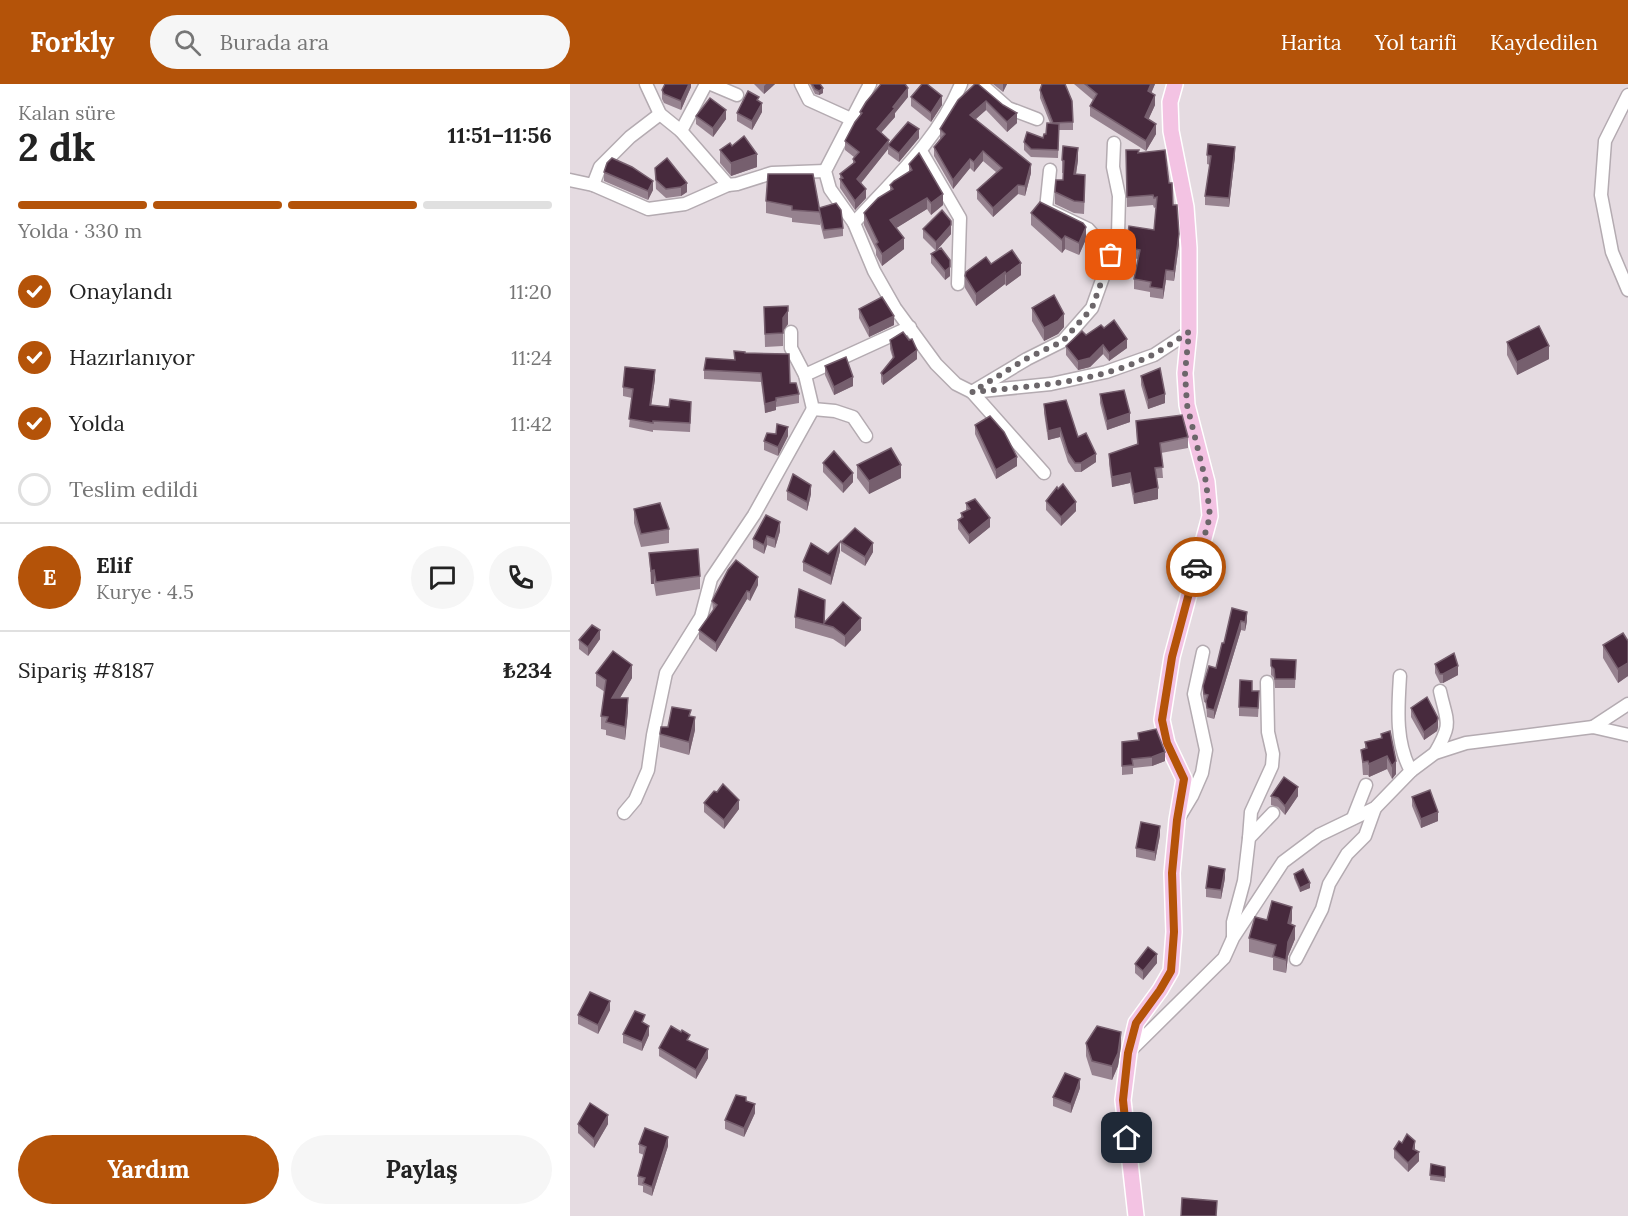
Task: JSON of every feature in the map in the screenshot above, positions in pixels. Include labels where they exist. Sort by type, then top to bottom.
[{"type":"main road","points":[[1136,1216],[1123,1100],[1128,1053],[1136,1023],[1171,971],[1174,932],[1172,873],[1184,779],[1167,743],[1162,720],[1172,657],[1210,516],[1206,482],[1187,405],[1185,373],[1189,332],[1189,248],[1186,207],[1171,131],[1170,102],[1175,84]]},
{"type":"street","points":[[646,84],[660,114],[681,131],[728,185]]},
{"type":"street","points":[[681,131],[708,84],[737,95]]},
{"type":"street","points":[[801,84],[810,100],[851,119]]},
{"type":"street","points":[[870,84],[825,171],[830,189],[854,223],[874,271],[895,308],[936,364],[956,384],[972,392],[1044,473]]},
{"type":"street","points":[[854,223],[921,151],[954,100],[961,84]]},
{"type":"street","points":[[981,84],[1008,108],[1038,119]]},
{"type":"street","points":[[1628,96],[1605,141],[1601,195],[1612,252],[1628,290]]},
{"type":"street","points":[[593,185],[600,167],[630,137],[660,114]]},
{"type":"street","points":[[972,392],[1026,359],[1063,341],[1092,308],[1118,235],[1119,196],[1113,166],[1114,143]]},
{"type":"street","points":[[921,151],[960,218],[958,284]]},
{"type":"street","points":[[1050,170],[1046,209],[1088,229],[1111,255]]},
{"type":"street","points":[[570,180],[593,185],[648,208],[685,204],[728,185],[772,173],[825,171]]},
{"type":"street","points":[[805,375],[910,327]]},
{"type":"street","points":[[624,813],[635,800],[648,770],[666,673],[701,616],[711,579],[754,515],[813,409],[805,375],[791,348],[791,332]]},
{"type":"street","points":[[972,392],[1051,384],[1106,372],[1154,355],[1189,332]]},
{"type":"street","points":[[813,409],[835,411],[853,417],[866,436]]},
{"type":"street","points":[[1177,820],[1192,796],[1202,773],[1206,750],[1194,694],[1203,652]]},
{"type":"street","points":[[1400,676],[1398,713],[1400,741],[1405,761],[1411,771]]},
{"type":"street","points":[[1233,938],[1233,922],[1244,881],[1251,812],[1272,766],[1273,754],[1267,720],[1267,682]]},
{"type":"street","points":[[1435,753],[1446,735],[1448,724],[1440,691]]},
{"type":"street","points":[[1593,728],[1628,704]]},
{"type":"street","points":[[1128,1053],[1224,958],[1233,938],[1283,861],[1319,835],[1375,808],[1411,771],[1435,753],[1466,742],[1593,728],[1628,735]]},
{"type":"street","points":[[1353,818],[1366,785]]},
{"type":"street","points":[[1296,959],[1322,909],[1329,884],[1347,854],[1365,836],[1375,808]]},
{"type":"street","points":[[1249,838],[1273,813]]},
{"type":"building","points":[[665,84],[689,84],[681,101],[664,94],[662,90]]},
{"type":"building","points":[[812,84],[820,84],[823,88],[819,91]]},
{"type":"building","points":[[881,84],[905,84],[908,88],[877,129],[889,140],[857,179],[866,189],[855,201],[840,179],[843,178],[840,174],[855,162],[853,159],[859,152],[845,141],[866,102]]},
{"type":"building","points":[[922,84],[927,84],[942,96],[931,113],[911,97]]},
{"type":"building","points":[[975,84],[1017,113],[1007,122],[986,101],[970,115],[1031,164],[1025,186],[1018,185],[993,208],[977,190],[1002,168],[983,151],[974,162],[970,159],[953,180],[934,147],[945,134],[940,129],[958,100]]},
{"type":"building","points":[[1042,84],[1065,84],[1072,101],[1073,122],[1053,123],[1040,90]]},
{"type":"building","points":[[1085,84],[1151,84],[1148,91],[1155,95],[1145,117],[1156,124],[1146,141],[1090,106],[1097,94]]},
{"type":"building","points":[[748,91],[759,97],[757,100],[762,103],[752,121],[737,113]]},
{"type":"building","points":[[710,98],[726,110],[713,128],[696,116]]},
{"type":"building","points":[[908,122],[919,129],[899,153],[888,145]]},
{"type":"building","points":[[1047,123],[1059,124],[1058,150],[1031,149],[1024,142],[1027,132],[1043,138],[1046,134]]},
{"type":"building","points":[[744,136],[757,154],[731,163],[720,150],[730,143],[732,146]]},
{"type":"building","points":[[1208,144],[1235,147],[1229,198],[1205,196],[1211,156],[1207,155]]},
{"type":"building","points":[[1063,146],[1078,148],[1074,174],[1085,175],[1084,202],[1074,201],[1055,192],[1056,180],[1063,180]]},
{"type":"building","points":[[1126,150],[1139,150],[1138,153],[1165,150],[1169,183],[1172,183],[1173,205],[1177,205],[1179,234],[1174,271],[1166,270],[1163,289],[1150,287],[1151,282],[1134,279],[1140,250],[1126,247],[1129,226],[1154,230],[1157,197],[1154,198],[1153,195],[1127,197]]},
{"type":"building","points":[[919,153],[943,194],[931,203],[927,198],[890,220],[904,238],[882,254],[864,213],[878,198],[893,189],[890,185],[894,181],[912,170],[909,164]]},
{"type":"building","points":[[612,158],[632,167],[653,181],[648,191],[604,172],[607,163]]},
{"type":"building","points":[[667,158],[687,183],[681,187],[666,189],[656,180],[655,168]]},
{"type":"building","points":[[768,174],[813,174],[820,212],[792,210],[792,206],[766,201]]},
{"type":"building","points":[[1040,202],[1083,223],[1086,227],[1079,243],[1065,236],[1062,240],[1031,213]]},
{"type":"building","points":[[836,203],[841,210],[843,228],[824,230],[819,208]]},
{"type":"building","points":[[942,210],[951,221],[951,225],[936,242],[923,229]]},
{"type":"building","points":[[941,248],[950,260],[950,267],[945,271],[931,254]]},
{"type":"building","points":[[1012,250],[1021,263],[976,294],[965,276],[966,272],[986,257],[991,264]]},
{"type":"building","points":[[1054,295],[1064,314],[1058,321],[1044,328],[1032,308]]},
{"type":"building","points":[[882,297],[894,316],[869,328],[859,309]]},
{"type":"building","points":[[788,306],[788,311],[783,318],[783,333],[765,334],[764,307]]},
{"type":"building","points":[[1114,320],[1127,339],[1109,353],[1103,345],[1090,358],[1078,361],[1066,346],[1082,331],[1086,335],[1101,325],[1104,328]]},
{"type":"building","points":[[1539,326],[1549,346],[1517,362],[1507,342]]},
{"type":"building","points":[[903,332],[909,340],[912,339],[917,350],[883,376],[881,373],[894,357],[890,340]]},
{"type":"building","points":[[734,351],[789,354],[790,383],[796,383],[799,394],[776,398],[776,401],[765,404],[761,373],[704,370],[706,358],[735,360]]},
{"type":"building","points":[[846,357],[853,377],[834,387],[825,366]]},
{"type":"building","points":[[625,367],[655,370],[650,405],[669,407],[670,399],[691,402],[690,423],[653,421],[653,423],[629,419],[633,389],[623,387]]},
{"type":"building","points":[[1160,368],[1165,394],[1148,400],[1141,376]]},
{"type":"building","points":[[1124,390],[1130,413],[1107,421],[1100,394]]},
{"type":"building","points":[[1066,400],[1078,437],[1086,433],[1096,454],[1081,463],[1075,463],[1068,453],[1060,428],[1048,431],[1044,404]]},
{"type":"building","points":[[1182,415],[1188,437],[1160,443],[1163,467],[1155,468],[1158,488],[1134,494],[1130,473],[1112,477],[1109,454],[1138,444],[1136,421]]},
{"type":"building","points":[[990,416],[1004,432],[1017,457],[996,470],[975,425]]},
{"type":"building","points":[[777,424],[788,427],[778,447],[764,441],[767,433],[776,434]]},
{"type":"building","points":[[891,448],[901,465],[869,481],[857,465]]},
{"type":"building","points":[[834,451],[853,473],[843,484],[823,463]]},
{"type":"building","points":[[793,474],[811,485],[807,502],[787,491]]},
{"type":"building","points":[[1063,484],[1076,502],[1061,517],[1046,501],[1057,487],[1058,489]]},
{"type":"building","points":[[975,499],[990,518],[969,535],[958,520],[963,517],[961,513],[970,509],[966,503]]},
{"type":"building","points":[[660,503],[669,529],[641,534],[634,509]]},
{"type":"building","points":[[766,515],[780,522],[775,539],[767,536],[764,545],[753,539]]},
{"type":"building","points":[[855,528],[873,543],[865,557],[841,542]]},
{"type":"building","points":[[840,542],[831,576],[803,562],[811,543],[828,554]]},
{"type":"building","points":[[698,549],[700,576],[656,582],[654,570],[651,571],[649,553]]},
{"type":"building","points":[[736,560],[758,577],[716,643],[699,630],[717,605],[712,601],[728,570]]},
{"type":"building","points":[[799,589],[825,600],[824,623],[843,602],[861,618],[845,636],[833,627],[795,617]]},
{"type":"building","points":[[1232,608],[1247,612],[1245,622],[1241,621],[1214,710],[1207,708],[1208,695],[1204,694],[1203,686],[1209,666],[1216,668]]},
{"type":"building","points":[[592,625],[600,630],[588,647],[579,640]]},
{"type":"building","points":[[1623,633],[1628,641],[1628,663],[1618,669],[1603,645]]},
{"type":"building","points":[[613,651],[632,665],[612,698],[628,698],[625,727],[606,722],[608,717],[601,716],[606,680],[596,673]]},
{"type":"building","points":[[1454,653],[1458,666],[1440,674],[1435,664]]},
{"type":"building","points":[[1271,659],[1296,660],[1295,679],[1275,679]]},
{"type":"building","points":[[1240,680],[1252,681],[1252,691],[1259,691],[1258,708],[1239,707]]},
{"type":"building","points":[[1427,697],[1438,718],[1437,722],[1424,732],[1411,708]]},
{"type":"building","points":[[672,707],[691,710],[689,716],[695,717],[689,742],[660,734],[661,727],[668,727]]},
{"type":"building","points":[[1156,729],[1165,752],[1152,757],[1132,759],[1133,765],[1122,766],[1122,742],[1139,740],[1138,733]]},
{"type":"building","points":[[1390,731],[1396,761],[1392,766],[1387,756],[1369,764],[1368,761],[1363,762],[1361,750],[1367,748],[1365,742],[1382,738],[1381,734]]},
{"type":"building","points":[[1284,777],[1298,787],[1285,806],[1278,798],[1271,796]]},
{"type":"building","points":[[723,784],[739,800],[724,820],[704,803]]},
{"type":"building","points":[[1430,790],[1438,812],[1421,819],[1412,797]]},
{"type":"building","points":[[1141,822],[1160,826],[1155,852],[1136,848]]},
{"type":"building","points":[[1209,866],[1225,869],[1221,890],[1206,888]]},
{"type":"building","points":[[1303,869],[1310,883],[1300,888],[1294,874]]},
{"type":"building","points":[[1272,901],[1292,907],[1288,923],[1295,926],[1288,942],[1286,960],[1273,956],[1276,945],[1249,938],[1255,917],[1267,920]]},
{"type":"building","points":[[1148,947],[1157,954],[1143,971],[1135,964]]},
{"type":"building","points":[[590,992],[610,1001],[598,1025],[578,1015]]},
{"type":"building","points":[[635,1011],[645,1015],[642,1022],[649,1026],[642,1042],[623,1034]]},
{"type":"building","points":[[671,1026],[690,1035],[687,1040],[708,1049],[696,1070],[659,1048]]},
{"type":"building","points":[[1097,1026],[1121,1032],[1118,1053],[1112,1066],[1092,1061],[1086,1043]]},
{"type":"building","points":[[1065,1073],[1080,1079],[1071,1104],[1053,1097]]},
{"type":"building","points":[[736,1095],[746,1097],[746,1101],[755,1104],[744,1128],[725,1120]]},
{"type":"building","points":[[590,1103],[608,1115],[594,1139],[578,1124]]},
{"type":"building","points":[[645,1128],[668,1137],[652,1187],[643,1183],[645,1178],[638,1176],[646,1147],[639,1144]]},
{"type":"building","points":[[1407,1134],[1415,1141],[1413,1149],[1419,1152],[1408,1163],[1394,1149],[1399,1141],[1402,1143]]},
{"type":"building","points":[[1431,1164],[1445,1167],[1445,1177],[1430,1175]]},
{"type":"building","points":[[1182,1198],[1217,1201],[1216,1216],[1181,1216]]},
{"type":"way so far","points":[[1111,255],[1092,308],[1063,341],[1026,359],[972,392],[1051,384],[1106,372],[1154,355],[1189,332],[1185,373],[1187,405],[1206,482],[1210,516],[1196,567]]},
{"type":"route","points":[[1127,1138],[1123,1100],[1128,1053],[1136,1023],[1171,971],[1174,932],[1172,873],[1184,779],[1167,743],[1162,720],[1172,657],[1196,567]]}]
